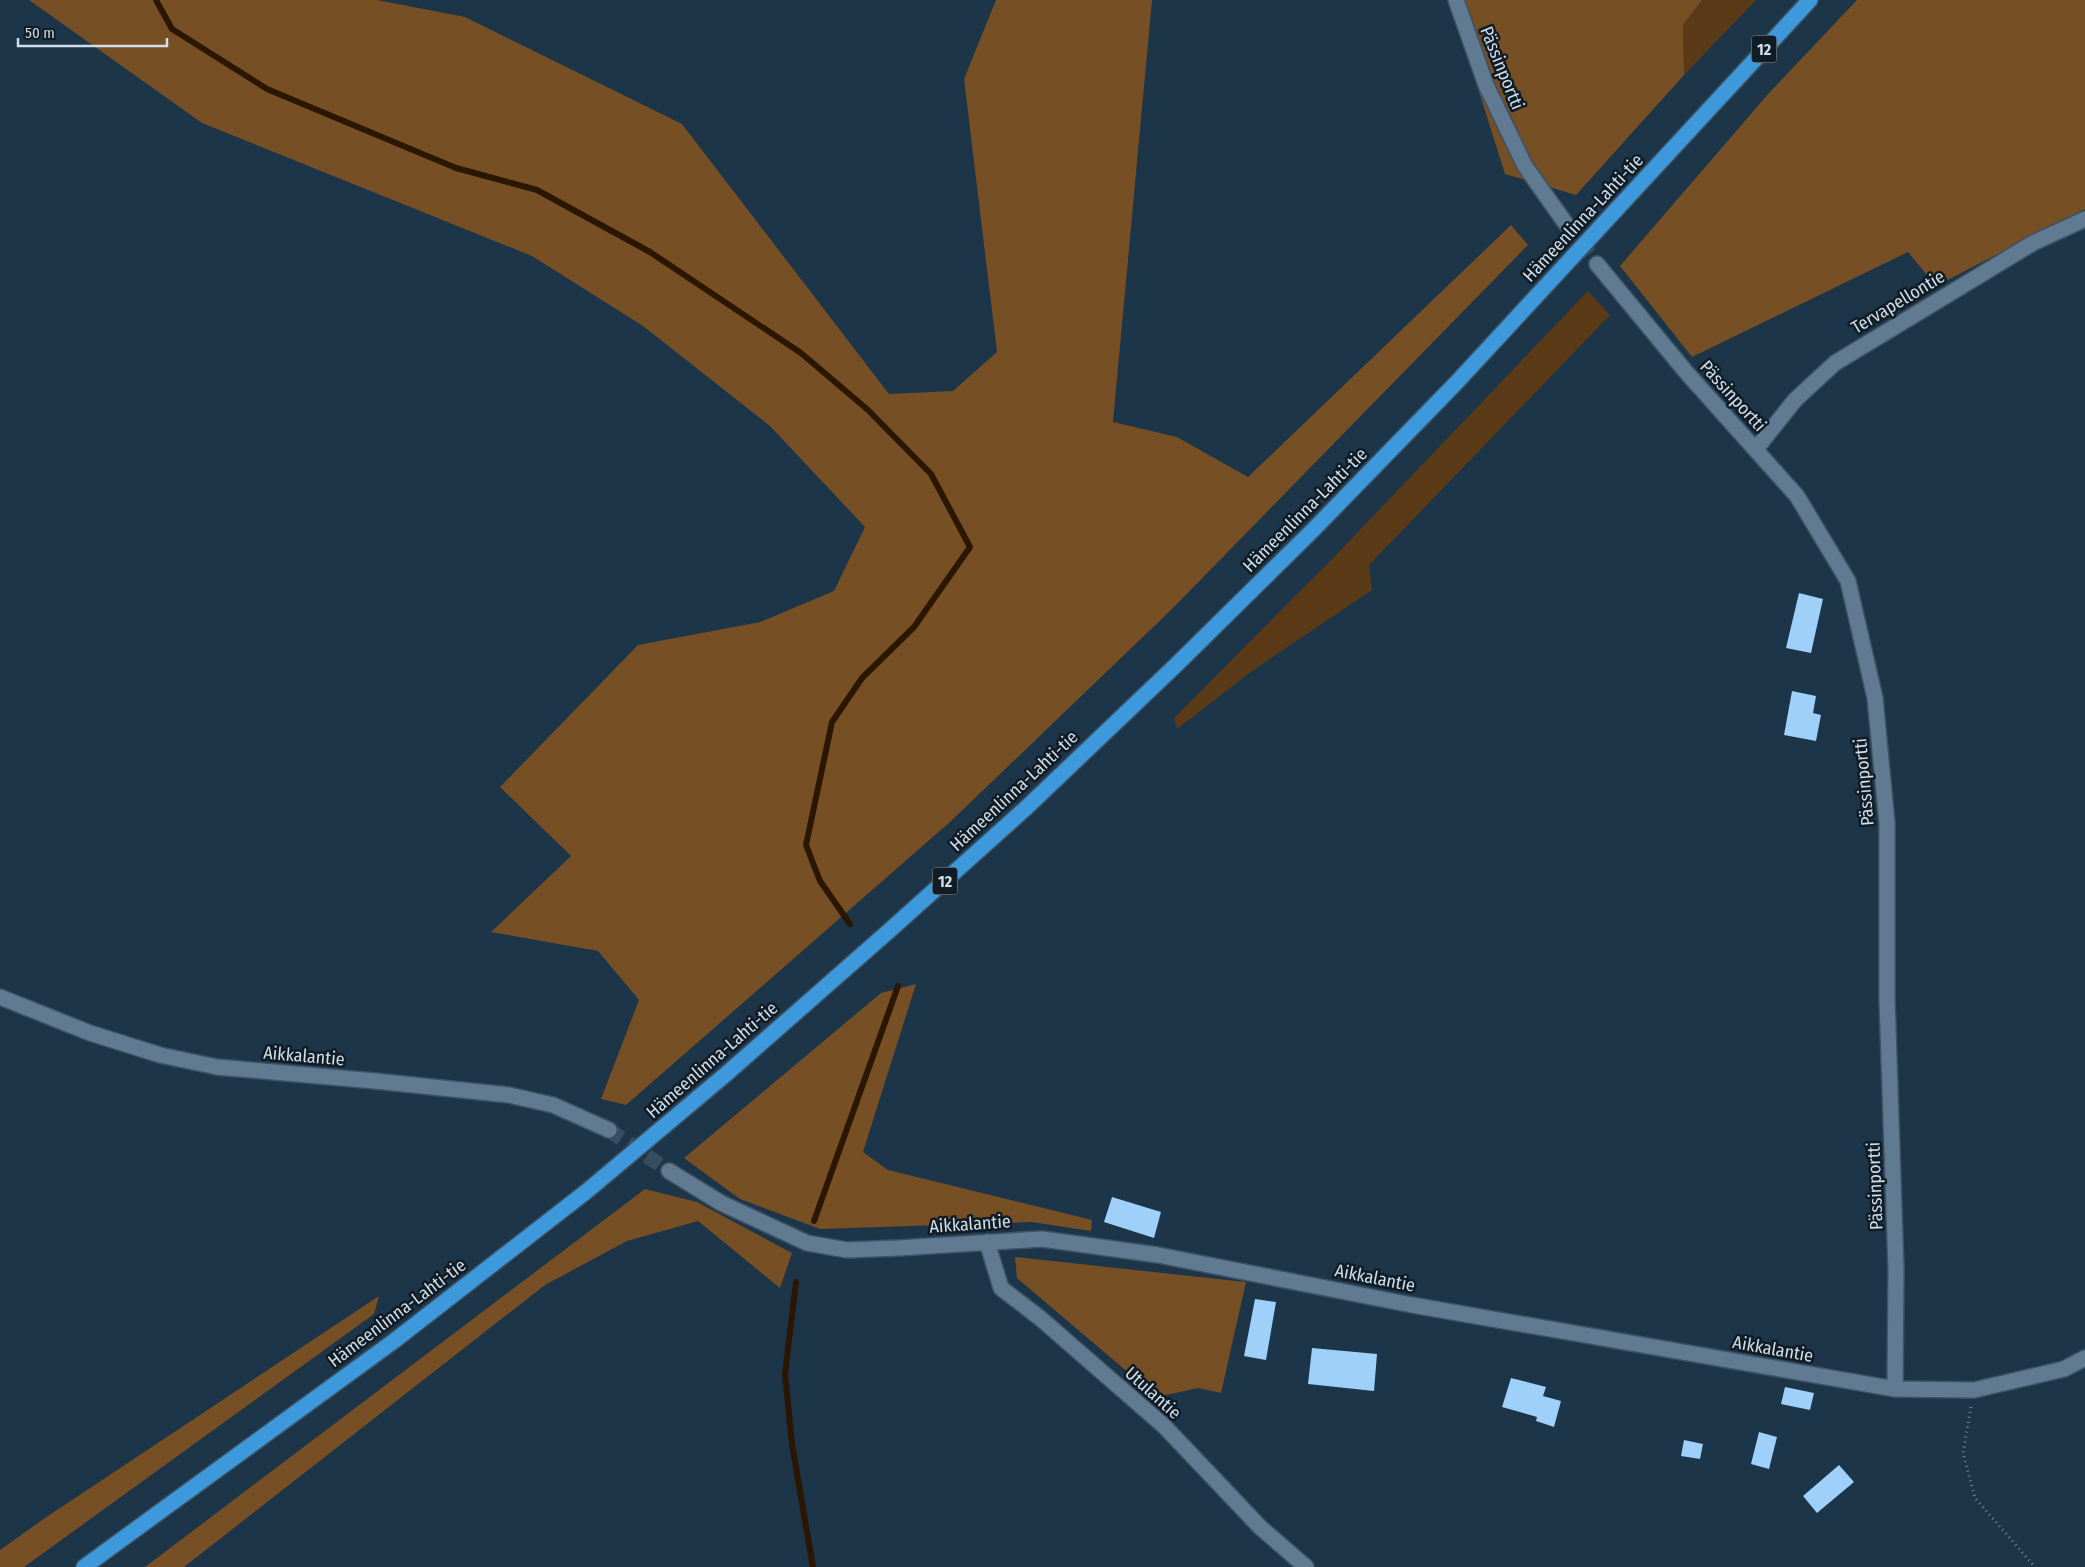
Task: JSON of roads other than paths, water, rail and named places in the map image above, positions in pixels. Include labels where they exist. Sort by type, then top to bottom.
[{"type":"highway","name":"Hämeenlinna-Lahti-tie","points":[[84,1567],[394,1341],[587,1191],[725,1075],[1019,814],[1175,666],[1314,529],[1437,403],[1810,0]]},
{"type":"street","name":"Pässinportti","points":[[1456,0],[1486,85],[1526,166],[1566,224]]},
{"type":"street","name":"Tervapellontie","points":[[1756,449],[1795,400],[1835,363],[2033,243],[2085,219]]},
{"type":"street","name":"Pässinportti","points":[[1597,264],[1686,372],[1796,496],[1848,581],[1875,698],[1887,822],[1887,999],[1896,1270],[1895,1389]]},
{"type":"street","name":"Aikkalantie","points":[[0,997],[90,1033],[179,1059],[217,1067],[508,1095],[553,1105],[609,1130]]},
{"type":"street","name":"Aikkalantie","points":[[669,1171],[721,1203],[806,1243],[847,1250],[1042,1239],[1158,1255],[1412,1305],[1895,1389],[1974,1390],[2064,1369],[2085,1358]]},
{"type":"street","name":"Utulantie","points":[[986,1242],[1001,1288],[1040,1318],[1164,1426],[1260,1527],[1306,1567]]},
{"type":"waterway","points":[[156,0],[172,29],[267,89],[456,168],[537,190],[650,252],[801,353],[868,410],[931,474],[970,547],[914,627],[862,678],[832,722],[806,845],[820,881],[850,924]]},
{"type":"waterway","points":[[814,1221],[898,986]]},
{"type":"waterway","points":[[796,1282],[785,1374],[792,1444],[813,1567]]},
{"type":"tunnel","points":[[1566,224],[1597,264]]},
{"type":"tunnel","points":[[609,1130],[669,1171]]}]
